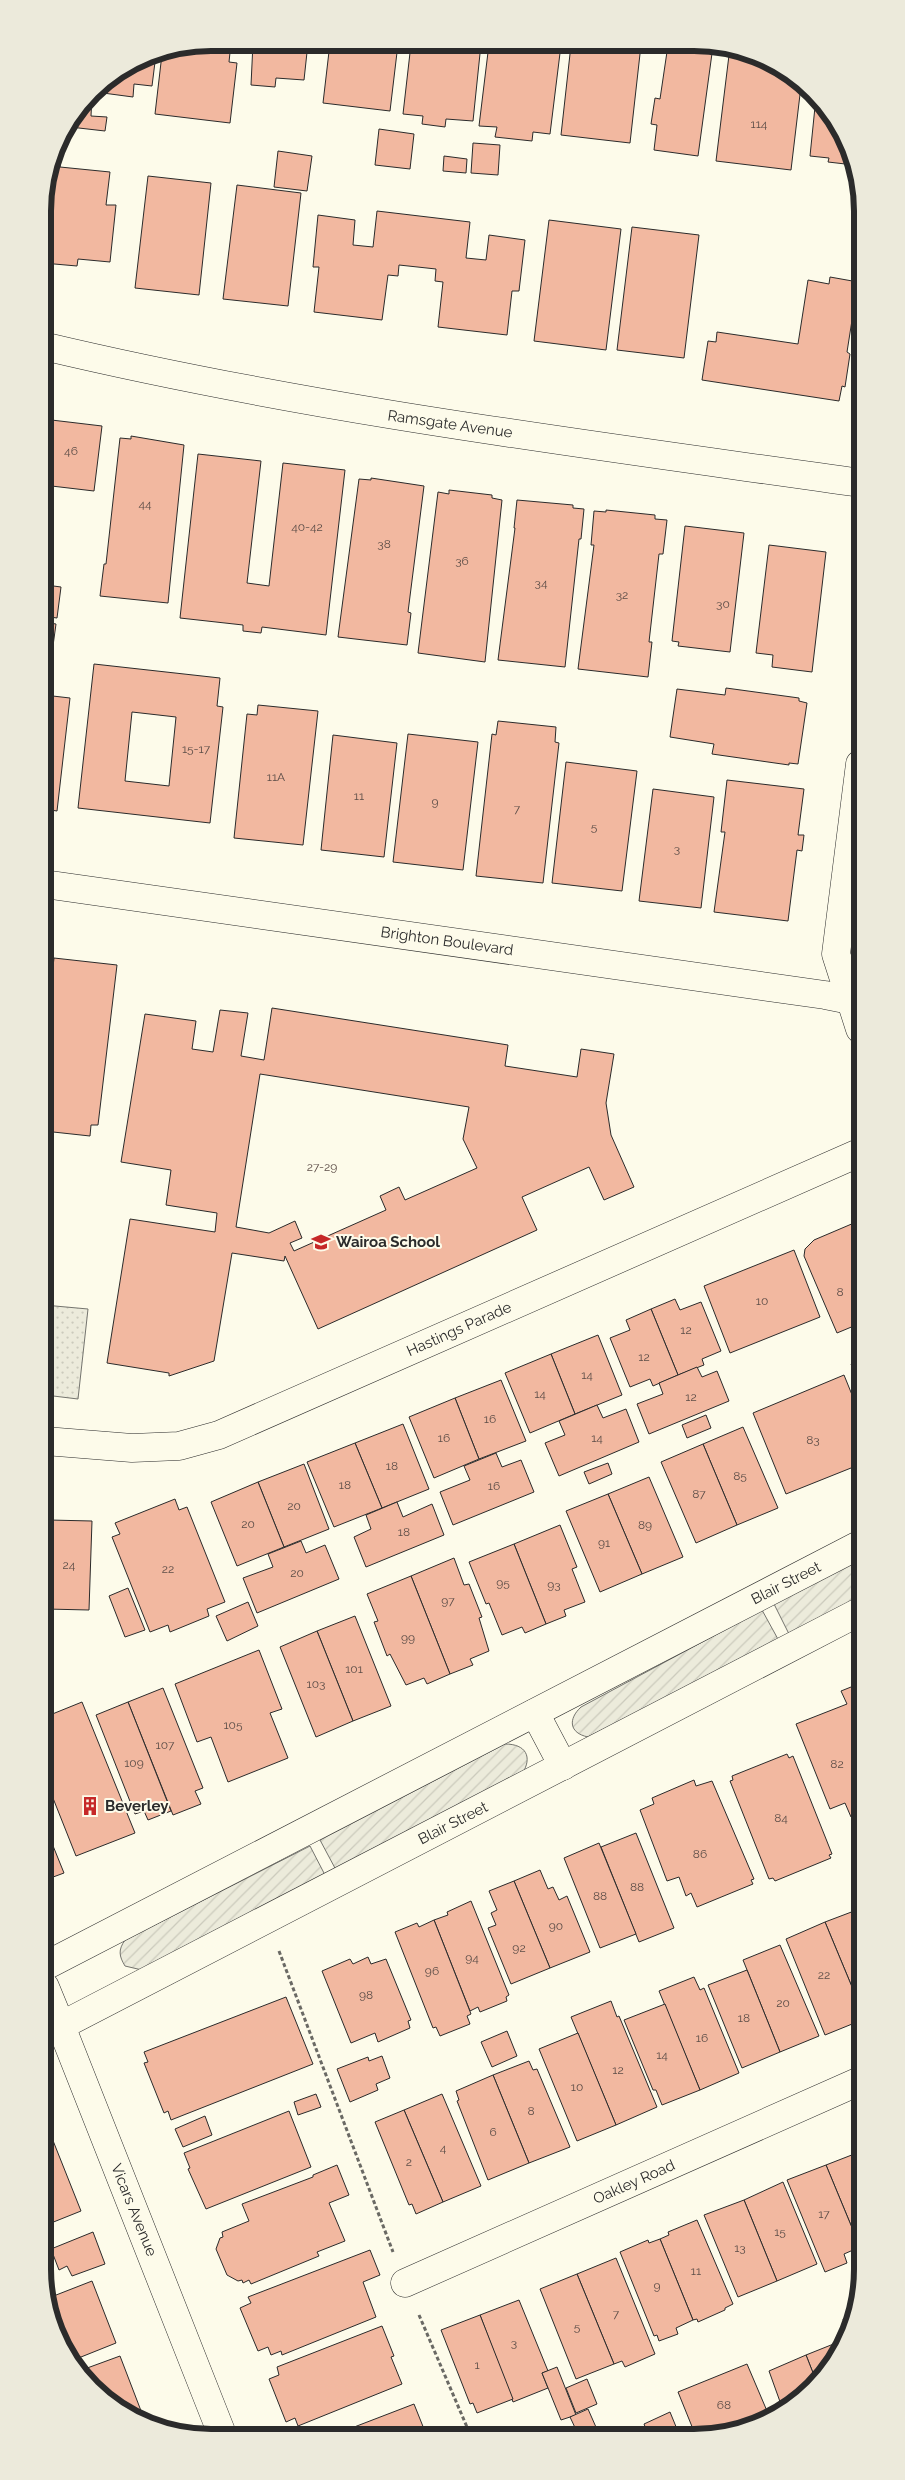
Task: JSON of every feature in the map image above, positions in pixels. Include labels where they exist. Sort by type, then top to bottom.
[{"type":"street","name":"Ramsgate Avenue","points":[[52,348],[118,364],[356,410],[854,482]]},
{"type":"street","points":[[854,814],[836,954],[854,998]]},
{"type":"street","name":"Brighton Boulevard","points":[[52,885],[854,1001]]},
{"type":"street","name":"Hastings Parade","points":[[51,1442],[132,1448],[179,1446],[219,1435],[854,1155]]},
{"type":"street","name":"Blair Street","points":[[51,1963],[853,1548]]},
{"type":"street","name":"Blair Street","points":[[53,2030],[853,1615]]},
{"type":"street","points":[[535,1713],[563,1766]]},
{"type":"street","name":"Vicars Avenue","points":[[53,2030],[220,2429]]},
{"type":"street","name":"Oakley Road","points":[[405,2283],[853,2084]]},
{"type":"path","points":[[266,1919],[405,2283],[468,2429]]},
{"type":"shaded area","points":[[51,1306],[88,1309],[78,1399],[51,1396]]},
{"type":"shaded area","points":[[853,1563],[853,1603],[790,1636],[774,1604]]},
{"type":"shaded area","points":[[762,1610],[779,1641],[588,1737],[574,1729],[572,1721],[581,1707]]},
{"type":"shaded area","points":[[505,1744],[518,1746],[526,1753],[527,1762],[522,1774],[336,1870],[320,1840]]},
{"type":"shaded area","points":[[310,1846],[325,1875],[142,1970],[125,1966],[120,1953],[125,1940]]},
{"type":"building","points":[[230,51],[229,62],[237,63],[230,123],[155,114],[161,60],[191,53]]},
{"type":"building","points":[[253,51],[307,51],[304,80],[276,78],[275,87],[251,85]]},
{"type":"building","points":[[329,51],[397,51],[390,111],[323,103]]},
{"type":"building","points":[[410,51],[480,51],[473,121],[446,119],[445,127],[422,124],[423,116],[403,114]]},
{"type":"building","points":[[488,51],[560,51],[550,134],[533,132],[532,141],[495,137],[497,127],[479,126]]},
{"type":"building","points":[[570,51],[640,51],[630,143],[561,135]]},
{"type":"building","points":[[667,51],[712,53],[698,156],[654,150],[657,125],[651,124],[655,98],[660,99]]},
{"type":"building","points":[[729,55],[774,73],[800,92],[791,170],[716,161]]},
{"type":"building","points":[[155,62],[152,86],[134,84],[133,97],[104,93],[131,73]]},
{"type":"building","points":[[92,105],[91,116],[107,117],[105,131],[75,128]]},
{"type":"building","points":[[815,107],[842,150],[846,164],[828,162],[829,158],[810,156]]},
{"type":"building","points":[[379,129],[414,134],[410,169],[375,165]]},
{"type":"building","points":[[473,143],[500,145],[498,175],[471,173]]},
{"type":"building","points":[[278,151],[312,156],[307,191],[274,187]]},
{"type":"building","points":[[444,156],[467,159],[466,173],[443,171]]},
{"type":"building","points":[[61,158],[60,167],[110,172],[106,205],[116,205],[110,262],[78,259],[77,266],[52,264],[52,201],[54,180]]},
{"type":"building","points":[[148,176],[211,183],[199,295],[135,288]]},
{"type":"building","points":[[237,185],[301,193],[288,306],[223,299]]},
{"type":"building","points":[[377,211],[470,222],[466,258],[486,260],[489,235],[525,240],[519,291],[512,291],[507,335],[438,327],[443,282],[435,281],[436,269],[399,265],[398,276],[388,275],[382,320],[314,312],[319,267],[313,267],[318,215],[355,220],[353,245],[373,247]]},
{"type":"building","points":[[549,220],[621,229],[606,350],[534,341]]},
{"type":"building","points":[[632,227],[699,235],[684,358],[617,350]]},
{"type":"building","points":[[830,277],[854,281],[854,308],[847,352],[850,354],[845,387],[842,386],[839,401],[702,380],[708,341],[716,342],[717,332],[798,344],[808,280],[829,284]]},
{"type":"building","points":[[52,420],[102,426],[94,491],[52,486]]},
{"type":"building","points":[[131,436],[184,445],[168,603],[100,596],[104,564],[106,564],[120,438],[131,439]]},
{"type":"building","points":[[198,454],[261,461],[247,583],[269,586],[283,463],[345,470],[326,635],[262,627],[261,633],[243,631],[243,625],[180,618]]},
{"type":"building","points":[[371,478],[424,486],[408,612],[411,613],[407,645],[338,637],[359,479],[371,480]]},
{"type":"building","points":[[449,490],[492,495],[492,498],[502,500],[485,662],[418,653],[438,492],[449,494]]},
{"type":"building","points":[[517,500],[573,505],[573,508],[584,509],[565,667],[498,660]]},
{"type":"building","points":[[606,510],[655,515],[655,519],[667,520],[663,554],[659,554],[649,642],[652,642],[648,677],[578,669],[594,545],[591,545],[594,511],[606,512]]},
{"type":"building","points":[[685,526],[744,533],[730,652],[678,646],[679,642],[672,641]]},
{"type":"building","points":[[769,545],[826,552],[812,672],[772,667],[773,655],[756,653]]},
{"type":"building","points":[[52,586],[61,587],[57,618],[52,617]]},
{"type":"building","points":[[52,623],[56,624],[52,653]]},
{"type":"building","points":[[94,664],[220,678],[217,706],[223,707],[210,823],[78,808]],"holes":[[[132,712],[176,717],[169,786],[125,781]]]},
{"type":"building","points":[[726,688],[799,698],[799,701],[807,703],[798,764],[789,763],[789,765],[712,754],[714,744],[670,737],[677,689],[725,695]]},
{"type":"building","points":[[52,696],[70,698],[57,811],[52,810]]},
{"type":"building","points":[[258,705],[318,711],[303,845],[234,838],[247,714],[257,715]]},
{"type":"building","points":[[498,721],[556,727],[555,742],[559,743],[543,883],[476,876],[492,734],[496,735]]},
{"type":"building","points":[[408,734],[478,742],[463,870],[393,862]]},
{"type":"building","points":[[333,735],[397,743],[384,857],[321,850]]},
{"type":"building","points":[[566,762],[637,771],[622,891],[552,883]]},
{"type":"building","points":[[727,780],[804,789],[798,835],[804,835],[802,851],[797,850],[788,921],[714,912],[725,832],[721,832]]},
{"type":"building","points":[[653,789],[714,797],[701,908],[639,901]]},
{"type":"building","points":[[54,958],[117,965],[98,1125],[91,1125],[90,1136],[52,1132],[52,978]]},
{"type":"building","points":[[272,1008],[508,1045],[505,1066],[577,1077],[581,1049],[614,1054],[606,1103],[611,1135],[634,1187],[604,1200],[589,1167],[522,1197],[537,1230],[318,1329],[285,1256],[284,1261],[232,1253],[214,1361],[169,1376],[169,1373],[107,1363],[130,1219],[215,1232],[217,1213],[166,1205],[171,1170],[121,1162],[145,1014],[196,1021],[192,1049],[213,1052],[220,1010],[248,1013],[241,1056],[264,1060]],"holes":[[[260,1074],[469,1107],[463,1139],[477,1168],[405,1200],[399,1187],[380,1196],[386,1210],[294,1251],[290,1243],[302,1238],[295,1221],[269,1233],[236,1227]]]},
{"type":"building","points":[[854,1223],[853,1326],[837,1333],[804,1256],[805,1249],[814,1240]]},
{"type":"building","points":[[794,1250],[820,1317],[730,1353],[704,1286]]},
{"type":"building","points":[[675,1299],[680,1310],[701,1302],[721,1351],[702,1359],[704,1365],[678,1375],[651,1309]]},
{"type":"building","points":[[651,1309],[678,1375],[653,1386],[650,1379],[630,1387],[610,1338],[630,1330],[626,1320]]},
{"type":"building","points":[[598,1335],[622,1395],[575,1414],[551,1354]]},
{"type":"building","points":[[551,1354],[575,1414],[530,1433],[505,1373]]},
{"type":"building","points":[[697,1367],[702,1377],[717,1371],[729,1401],[649,1434],[637,1404],[663,1394],[659,1383]]},
{"type":"building","points":[[844,1375],[853,1398],[853,1467],[786,1494],[753,1413]]},
{"type":"building","points":[[501,1380],[526,1441],[479,1459],[455,1398]]},
{"type":"building","points":[[455,1398],[479,1459],[434,1478],[409,1417]]},
{"type":"building","points":[[597,1405],[603,1418],[626,1409],[639,1442],[559,1476],[545,1443],[565,1435],[559,1421]]},
{"type":"building","points":[[706,1415],[711,1428],[687,1438],[682,1425]]},
{"type":"building","points":[[403,1424],[429,1489],[382,1508],[355,1443]]},
{"type":"building","points":[[743,1427],[778,1508],[737,1525],[703,1444]]},
{"type":"building","points":[[355,1443],[382,1508],[334,1527],[307,1462]]},
{"type":"building","points":[[703,1444],[737,1525],[696,1543],[661,1462]]},
{"type":"building","points":[[496,1453],[502,1467],[521,1460],[534,1492],[453,1525],[440,1492],[470,1480],[464,1466]]},
{"type":"building","points":[[608,1463],[612,1474],[589,1484],[584,1472]]},
{"type":"building","points":[[304,1464],[329,1529],[284,1547],[258,1482]]},
{"type":"building","points":[[649,1477],[683,1557],[642,1574],[608,1494]]},
{"type":"building","points":[[258,1482],[284,1547],[237,1566],[211,1502]]},
{"type":"building","points":[[608,1494],[642,1574],[600,1592],[566,1511]]},
{"type":"building","points":[[175,1499],[179,1510],[187,1507],[225,1602],[207,1609],[209,1616],[170,1632],[168,1625],[150,1632],[112,1537],[120,1534],[115,1523]]},
{"type":"building","points":[[397,1502],[403,1517],[432,1504],[444,1535],[366,1567],[354,1537],[371,1529],[366,1515]]},
{"type":"building","points":[[51,1520],[92,1521],[89,1610],[51,1609]]},
{"type":"building","points":[[560,1525],[577,1567],[572,1569],[585,1602],[564,1610],[566,1616],[546,1624],[514,1544]]},
{"type":"building","points":[[301,1541],[306,1553],[325,1545],[339,1579],[257,1613],[243,1578],[273,1567],[268,1554]]},
{"type":"building","points":[[514,1544],[546,1624],[525,1633],[522,1627],[502,1635],[489,1603],[486,1604],[469,1562]]},
{"type":"building","points":[[454,1558],[464,1585],[469,1584],[482,1617],[479,1618],[489,1651],[470,1659],[473,1665],[450,1674],[411,1576]]},
{"type":"building","points":[[411,1576],[450,1674],[427,1684],[424,1678],[406,1685],[390,1654],[387,1656],[374,1622],[378,1621],[367,1594]]},
{"type":"building","points":[[128,1588],[145,1630],[125,1637],[109,1596]]},
{"type":"building","points":[[248,1602],[258,1626],[227,1641],[216,1616]]},
{"type":"building","points":[[355,1616],[391,1706],[353,1721],[317,1631]]},
{"type":"building","points":[[317,1631],[353,1721],[316,1737],[280,1647]]},
{"type":"building","points":[[259,1650],[282,1709],[270,1713],[288,1758],[228,1782],[211,1737],[197,1742],[175,1684]]},
{"type":"building","points":[[853,1686],[853,1816],[851,1817],[845,1803],[830,1809],[796,1724],[847,1704],[841,1691]]},
{"type":"building","points":[[163,1688],[203,1788],[195,1791],[201,1804],[173,1815],[128,1702]]},
{"type":"building","name":"Beverley","points":[[82,1702],[135,1833],[76,1856],[51,1794],[51,1714]]},
{"type":"building","points":[[128,1702],[171,1811],[148,1820],[144,1811],[135,1814],[96,1715]]},
{"type":"building","points":[[787,1754],[789,1758],[793,1756],[832,1854],[829,1855],[831,1858],[775,1881],[773,1878],[769,1879],[730,1781],[733,1780],[732,1776]]},
{"type":"building","points":[[694,1780],[696,1786],[712,1781],[754,1879],[751,1880],[753,1884],[697,1907],[691,1893],[686,1896],[679,1877],[667,1881],[640,1810],[654,1804],[652,1798]]},
{"type":"building","points":[[636,1833],[674,1928],[639,1942],[601,1847]]},
{"type":"building","points":[[51,1841],[64,1873],[51,1878]]},
{"type":"building","points":[[599,1843],[636,1934],[600,1948],[564,1858]]},
{"type":"building","points":[[540,1870],[548,1889],[553,1887],[559,1900],[567,1896],[590,1952],[550,1968],[514,1881]]},
{"type":"building","points":[[514,1881],[550,1968],[511,1984],[488,1928],[496,1925],[491,1913],[497,1910],[489,1891]]},
{"type":"building","points":[[471,1901],[509,1995],[506,1997],[507,2001],[480,2012],[478,2007],[470,2011],[434,1920],[448,1915],[447,1912]]},
{"type":"building","points":[[853,1911],[853,1990],[825,1922]]},
{"type":"building","points":[[434,1920],[471,2014],[467,2016],[470,2024],[440,2036],[436,2027],[433,2028],[395,1932],[417,1923],[419,1927]]},
{"type":"building","points":[[825,1922],[853,1990],[853,2024],[825,2035],[786,1939]]},
{"type":"building","points":[[780,1945],[819,2036],[780,2052],[743,1960]]},
{"type":"building","points":[[368,1957],[371,1964],[386,1959],[411,2020],[408,2021],[410,2028],[378,2042],[375,2033],[351,2043],[322,1971],[350,1959],[353,1964]]},
{"type":"building","points":[[747,1970],[780,2052],[742,2068],[708,1985]]},
{"type":"building","points":[[694,1977],[700,1990],[704,1988],[739,2073],[700,2090],[659,1991]]},
{"type":"building","points":[[286,1997],[313,2064],[171,2120],[168,2111],[164,2113],[144,2063],[148,2062],[144,2052]]},
{"type":"building","points":[[611,2001],[657,2107],[616,2125],[571,2017]]},
{"type":"building","points":[[665,2004],[700,2090],[662,2105],[656,2090],[653,2090],[624,2020]]},
{"type":"building","points":[[507,2031],[517,2056],[492,2067],[481,2042]]},
{"type":"building","points":[[578,2033],[616,2125],[577,2141],[539,2049]]},
{"type":"building","points":[[382,2056],[390,2078],[376,2084],[378,2090],[350,2102],[337,2069],[368,2057],[369,2061]]},
{"type":"building","points":[[529,2061],[533,2070],[537,2069],[570,2147],[529,2163],[493,2075]]},
{"type":"building","points":[[493,2075],[529,2163],[488,2180],[457,2101],[459,2100],[456,2091]]},
{"type":"building","points":[[316,2094],[321,2107],[298,2115],[294,2102]]},
{"type":"building","points":[[442,2094],[481,2186],[443,2202],[404,2110]]},
{"type":"building","points":[[404,2110],[443,2202],[416,2214],[412,2204],[409,2205],[375,2122]]},
{"type":"building","points":[[289,2111],[311,2167],[206,2209],[188,2169],[190,2168],[184,2153]]},
{"type":"building","points":[[205,2116],[212,2135],[183,2147],[175,2129]]},
{"type":"building","points":[[51,2136],[81,2211],[51,2223]]},
{"type":"building","points":[[853,2154],[853,2230],[826,2165]]},
{"type":"building","points":[[337,2165],[349,2195],[329,2203],[345,2241],[317,2252],[319,2256],[251,2284],[249,2280],[243,2283],[242,2280],[238,2281],[227,2275],[216,2249],[220,2238],[223,2237],[222,2232],[249,2221],[242,2204],[313,2177],[313,2175]]},
{"type":"building","points":[[826,2165],[853,2230],[853,2250],[844,2254],[847,2263],[825,2272],[787,2180]]},
{"type":"building","points":[[783,2182],[817,2264],[777,2281],[744,2200]]},
{"type":"building","points":[[744,2200],[777,2281],[738,2297],[704,2215]]},
{"type":"building","points":[[697,2220],[733,2304],[725,2308],[725,2310],[698,2322],[697,2319],[693,2320],[660,2239],[669,2235],[668,2232]]},
{"type":"building","points":[[93,2232],[105,2264],[72,2276],[67,2266],[59,2270],[51,2249]]},
{"type":"building","points":[[660,2239],[693,2320],[676,2328],[678,2334],[659,2341],[657,2335],[654,2336],[620,2252],[648,2240],[649,2243]]},
{"type":"building","points":[[370,2250],[380,2275],[363,2282],[376,2317],[282,2355],[281,2351],[271,2355],[268,2347],[258,2351],[240,2308],[251,2303],[248,2297]]},
{"type":"building","points":[[616,2258],[655,2354],[625,2367],[622,2361],[614,2364],[577,2274]]},
{"type":"building","points":[[577,2274],[614,2364],[576,2379],[540,2289]]},
{"type":"building","points":[[92,2281],[116,2343],[79,2358],[63,2330],[54,2296]]},
{"type":"building","points":[[519,2300],[548,2371],[542,2373],[548,2388],[513,2402],[480,2315]]},
{"type":"building","points":[[480,2315],[513,2399],[477,2413],[473,2403],[470,2404],[441,2330]]},
{"type":"building","points":[[382,2326],[394,2356],[391,2357],[402,2384],[298,2426],[295,2418],[286,2422],[269,2379],[279,2375],[277,2367]]},
{"type":"building","points":[[834,2344],[814,2374],[806,2355]]},
{"type":"building","points":[[806,2355],[814,2374],[791,2396],[780,2403],[769,2371]]},
{"type":"building","points":[[120,2356],[142,2412],[123,2402],[106,2389],[86,2368]]},
{"type":"building","points":[[747,2364],[767,2411],[755,2417],[725,2426],[693,2429],[678,2392]]},
{"type":"building","points":[[557,2367],[576,2415],[561,2420],[542,2373]]},
{"type":"building","points":[[587,2379],[597,2404],[576,2413],[566,2388]]},
{"type":"building","points":[[414,2404],[424,2429],[349,2429]]},
{"type":"building","points":[[588,2409],[597,2429],[576,2429],[570,2417]]},
{"type":"building","points":[[670,2412],[677,2429],[646,2429],[644,2424]]},
{"type":"place","name":"Wairoa School","points":[[321,1242]]},
{"type":"place","name":"Beverley","points":[[90,1806]]}]
